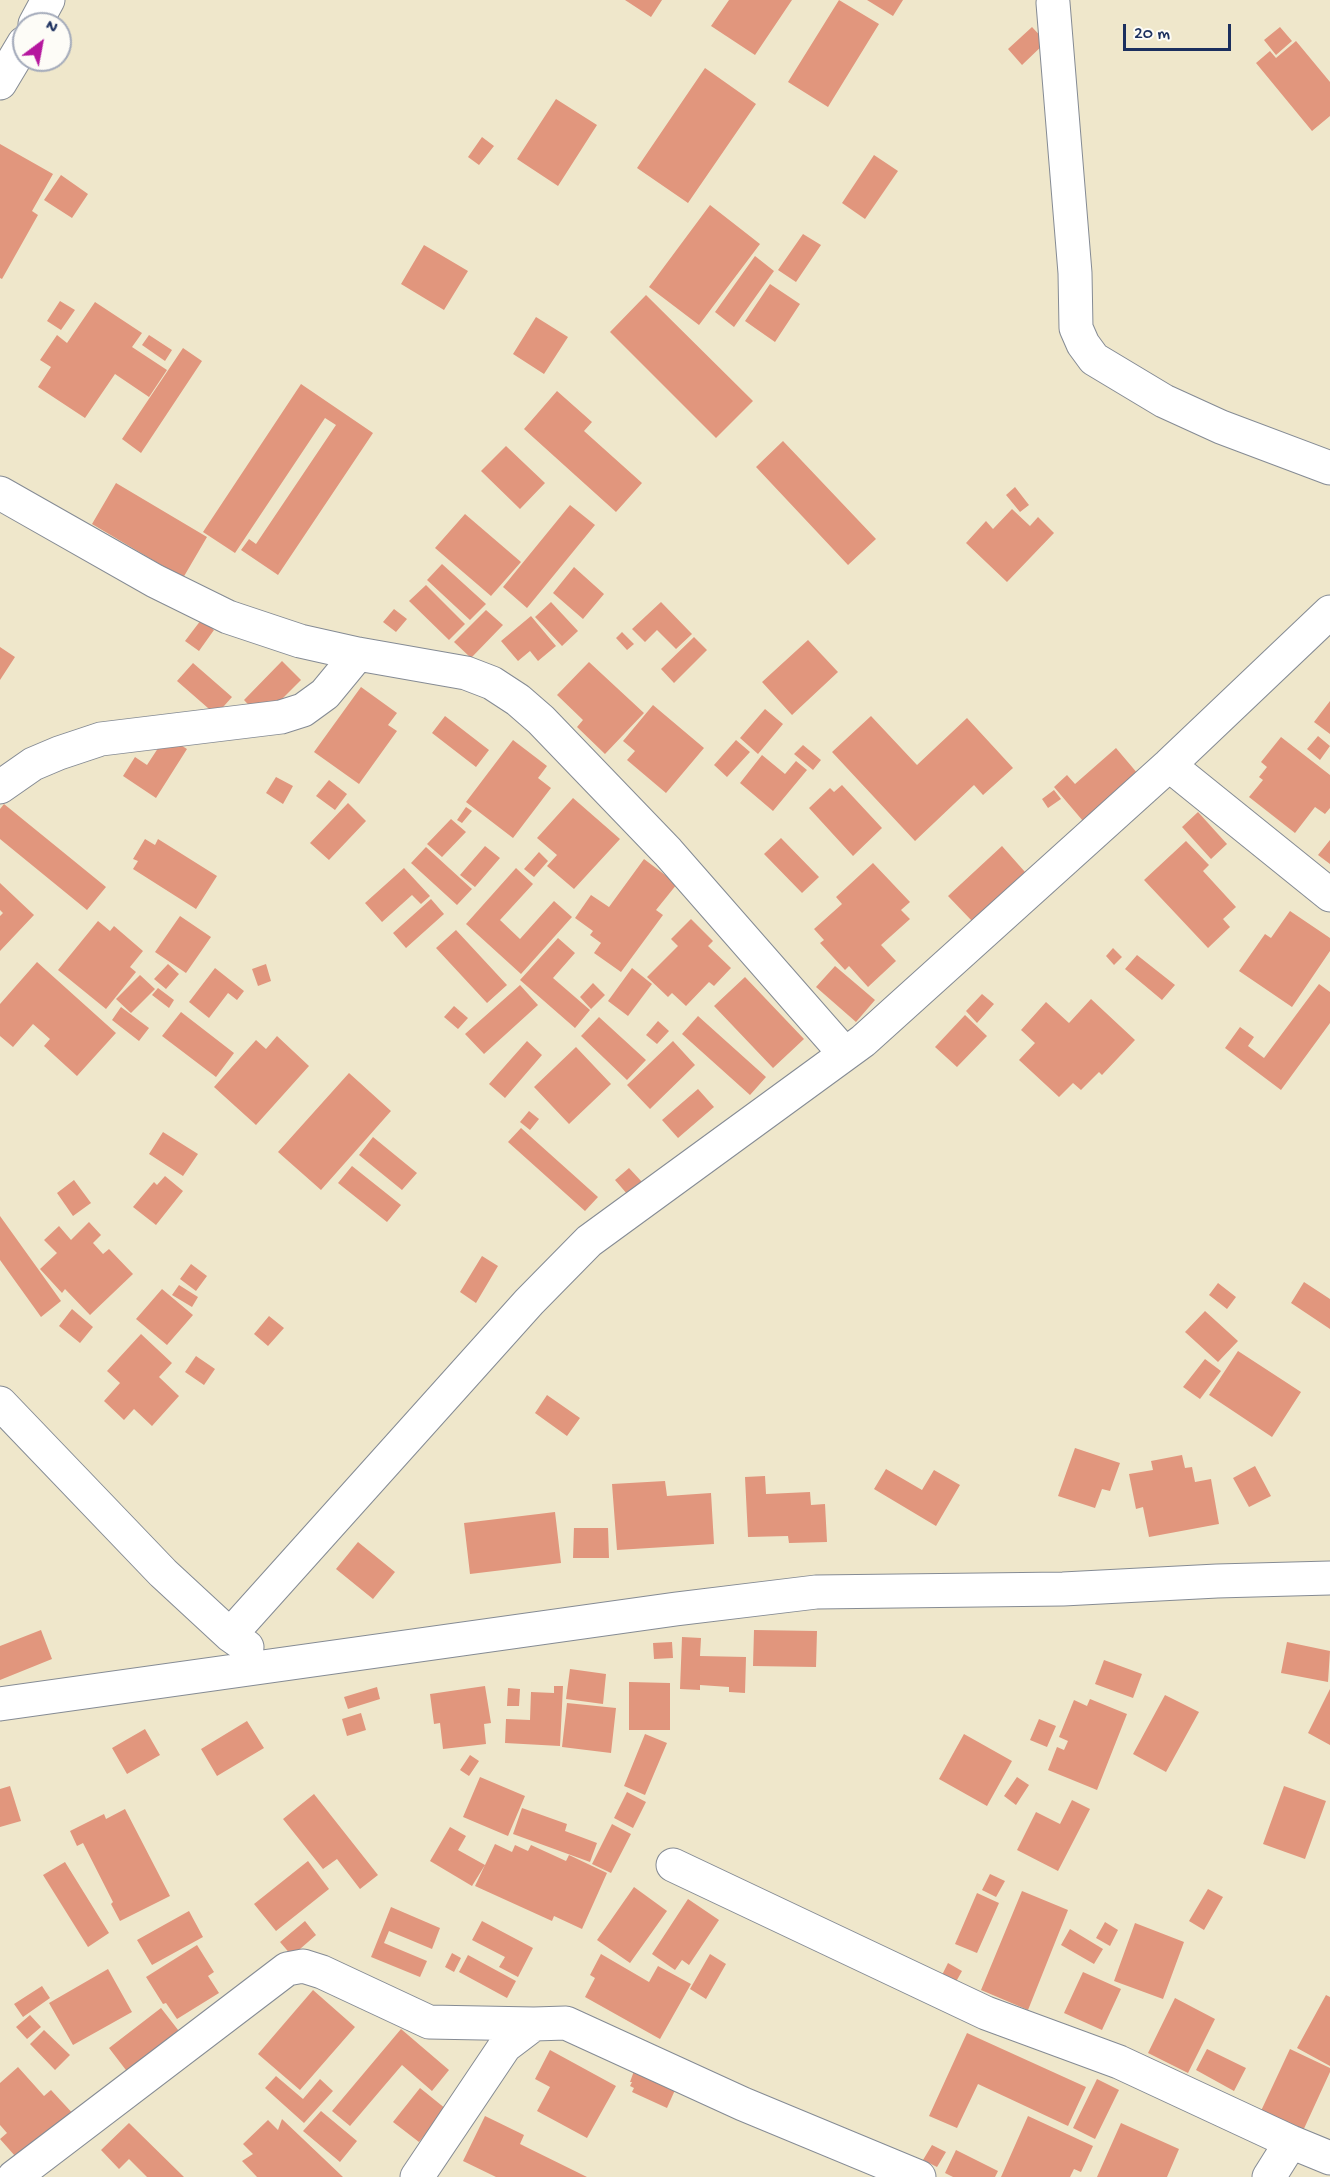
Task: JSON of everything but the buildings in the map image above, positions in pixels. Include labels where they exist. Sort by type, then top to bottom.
[{"type":"street","points":[[1053,3],[1075,273],[1076,328],[1083,344],[1094,358],[1164,401],[1221,427],[1330,468]]},
{"type":"street","points":[[0,83],[12,63]]},
{"type":"street","points":[[0,493],[155,581],[228,617],[300,641],[466,673],[492,683],[518,700],[541,720],[668,852],[845,1054]]},
{"type":"street","points":[[230,1635],[529,1302],[589,1241],[863,1041],[1169,765],[1330,612]]},
{"type":"street","points":[[0,787],[33,764],[101,739],[281,717],[303,710],[325,694],[358,654]]},
{"type":"street","points":[[1169,765],[1330,895]]},
{"type":"street","points":[[0,1403],[163,1573],[230,1635],[272,1666]]},
{"type":"street","points":[[0,1704],[676,1609],[816,1592],[1063,1589],[1330,1578]]},
{"type":"street","points":[[673,1865],[986,2013],[1119,2062],[1330,2158]]},
{"type":"street","points":[[14,2177],[287,1970],[303,1966],[322,1972],[429,2022],[566,2023],[743,2104],[919,2177]]},
{"type":"street","points":[[417,2177],[505,2046],[534,2024]]},
{"type":"street","points":[[1269,2177],[1291,2142]]}]
